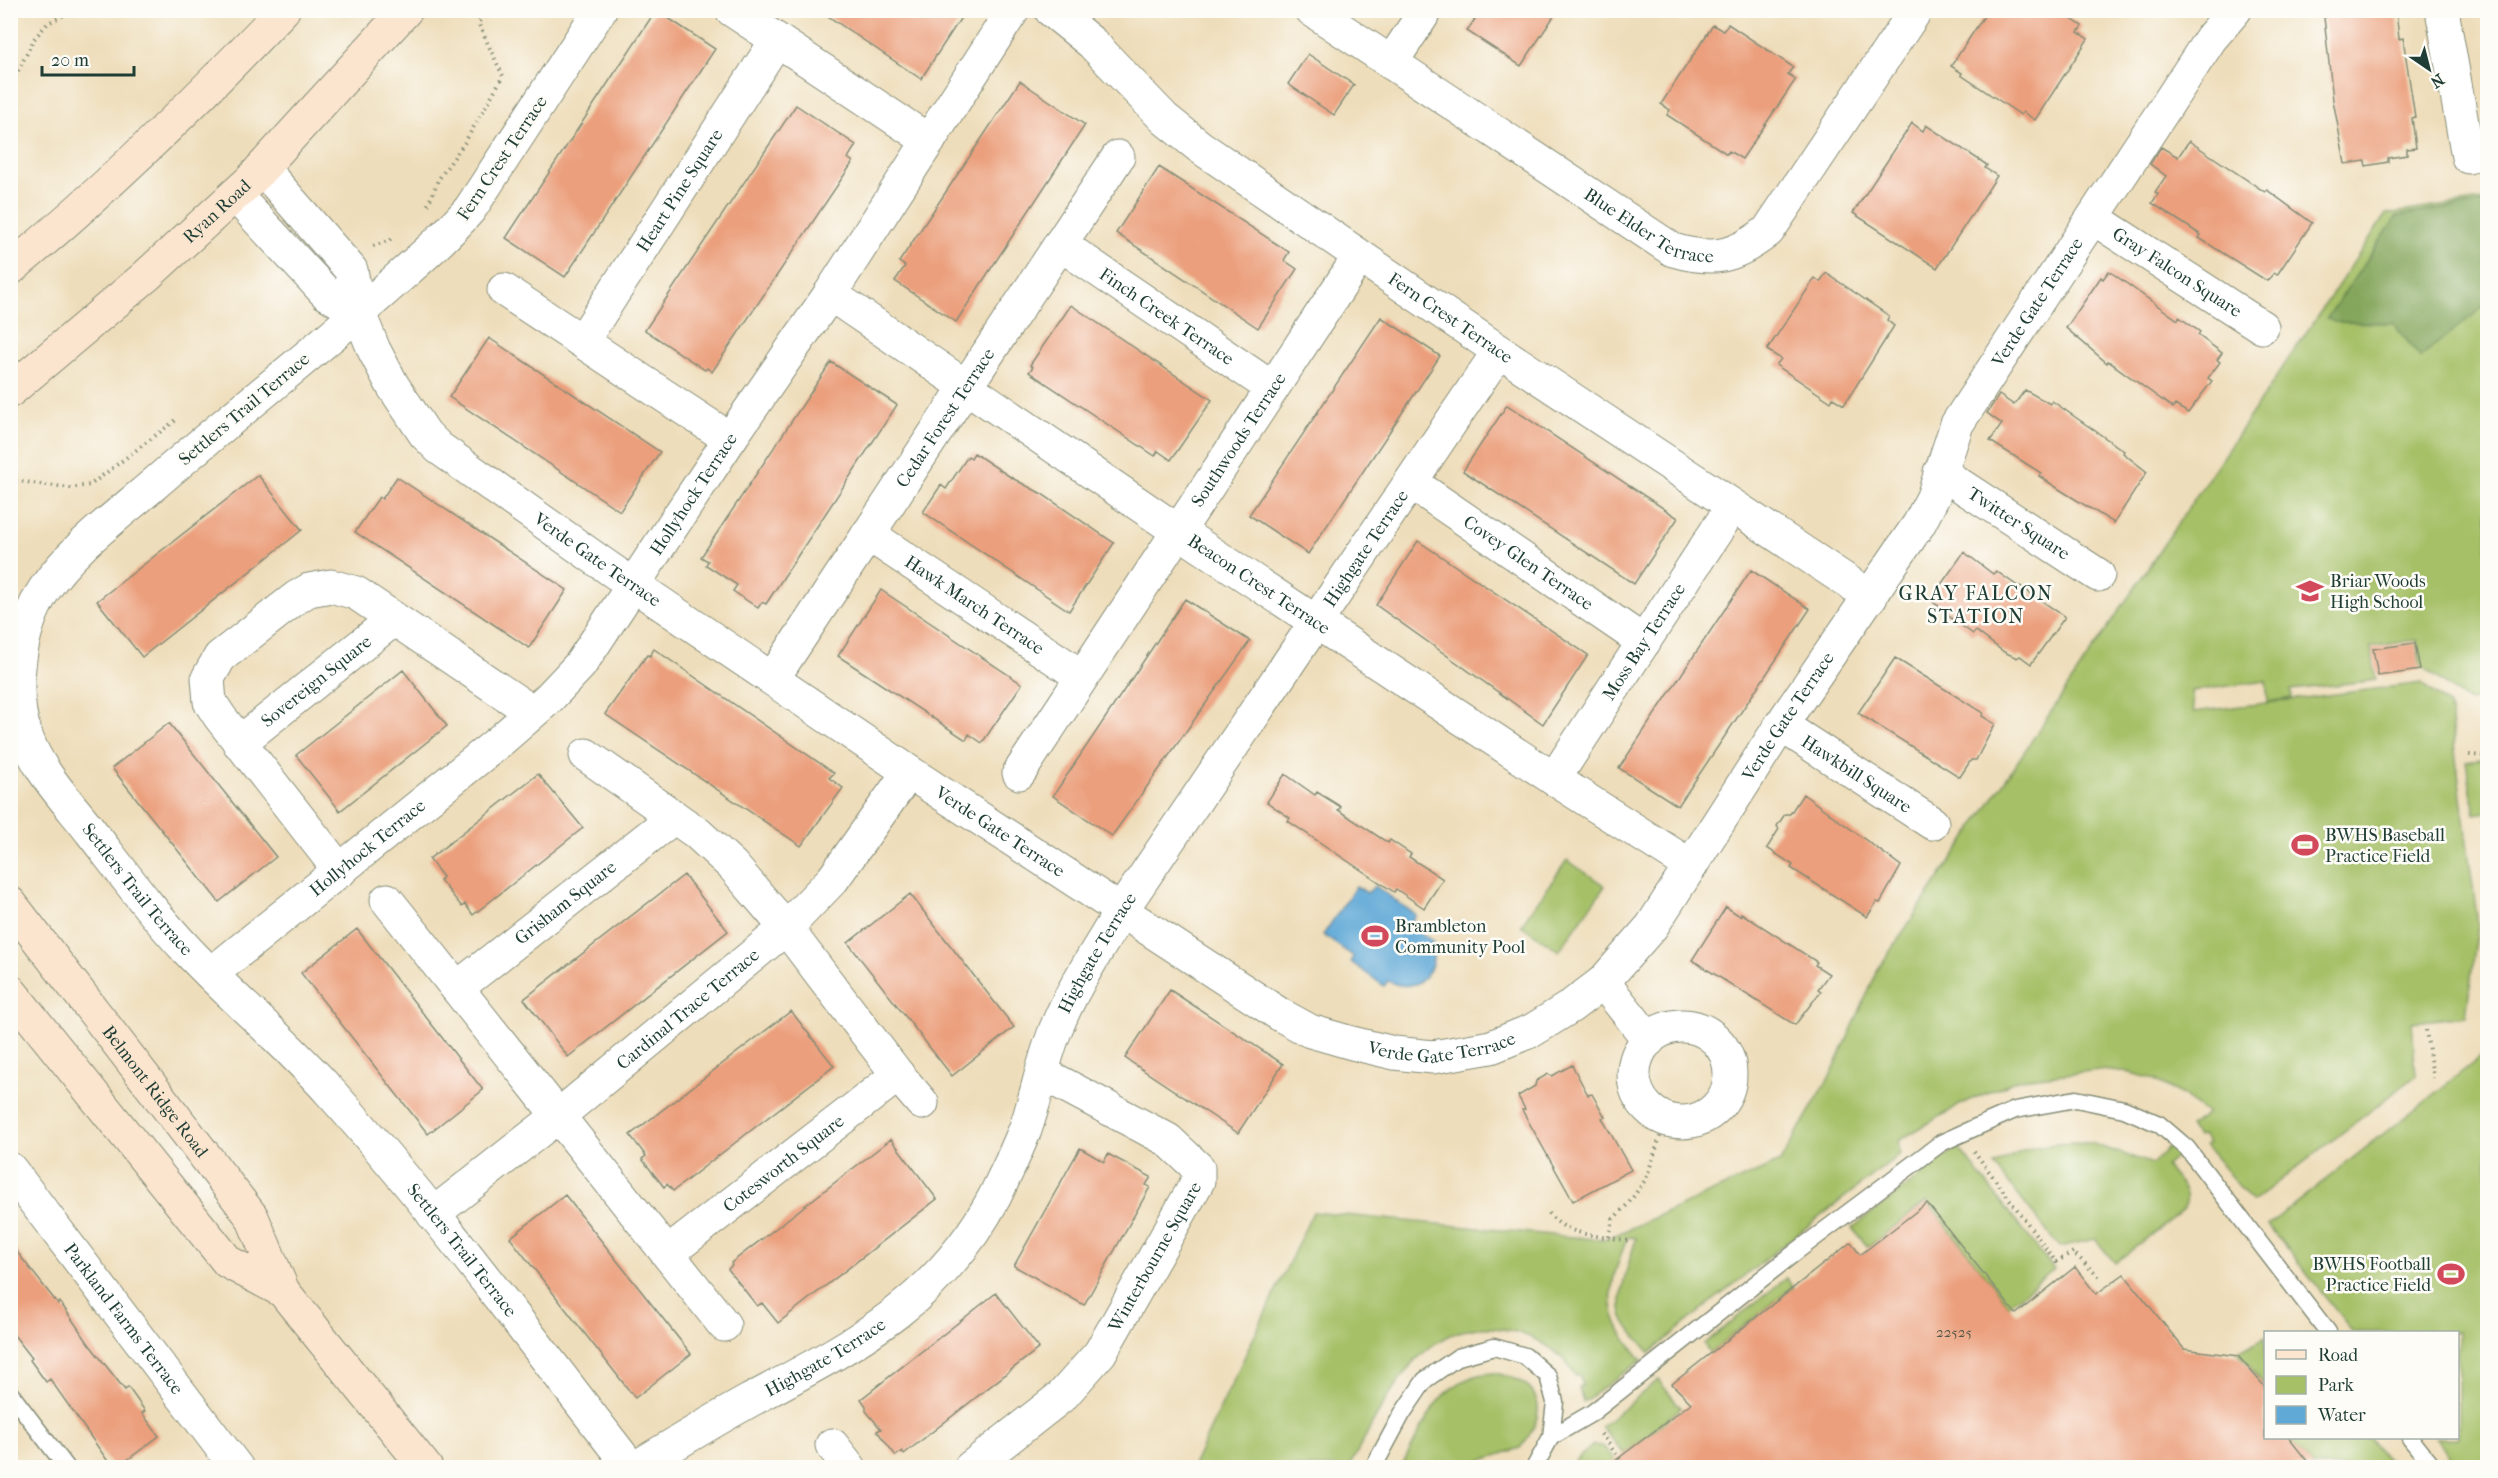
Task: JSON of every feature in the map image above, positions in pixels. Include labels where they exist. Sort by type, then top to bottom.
[{"type":"main road","points":[[10,269],[123,172],[196,102],[284,10]]},
{"type":"main road","name":"Ryan Road","points":[[10,391],[145,277],[235,195],[406,10]]},
{"type":"main road","name":"Belmont Ridge Road","points":[[10,903],[252,1217],[284,1291],[426,1467]]},
{"type":"main road","name":"Belmont Ridge Road","points":[[10,991],[228,1262],[284,1291]]},
{"type":"street","name":"Fern Crest Terrace","points":[[359,313],[454,227],[470,209],[600,10]]},
{"type":"street","points":[[732,10],[929,141]]},
{"type":"street","name":"Hollyhock Terrace","points":[[211,974],[532,712],[580,665],[730,439],[830,294],[1013,10]]},
{"type":"street","name":"Fern Crest Terrace","points":[[1051,10],[1092,43],[1165,119],[1200,147],[1499,351],[1871,597]]},
{"type":"street","name":"Blue Elder Terrace","points":[[1312,10],[1673,250],[1697,257],[1722,256],[1747,247],[1768,231],[1916,10]]},
{"type":"street","points":[[1391,63],[1426,10]]},
{"type":"street","name":"Verde Gate Terrace","points":[[262,168],[351,270],[359,313],[374,350],[393,387],[425,434],[439,448],[634,585],[909,772],[1279,1014],[1310,1031],[1394,1053],[1433,1057],[1491,1047],[1533,1030],[1603,982],[1652,926],[1781,725],[1919,524],[1933,496],[1957,424],[2211,38],[2235,10]]},
{"type":"street","points":[[2442,10],[2468,157]]},
{"type":"street","name":"Heart Pine Square","points":[[583,340],[777,40]]},
{"type":"street","name":"Cedar Forest Terrace","points":[[773,678],[1118,157]]},
{"type":"street","points":[[235,195],[326,293],[359,313]]},
{"type":"street","name":"Gray Falcon Square","points":[[2093,218],[2262,327]]},
{"type":"street","name":"Finch Creek Terrace","points":[[1060,244],[1272,388]]},
{"type":"street","name":"Southwoods Terrace","points":[[1019,773],[1359,257]]},
{"type":"street","points":[[504,290],[730,439]]},
{"type":"street","name":"Beacon Crest Terrace","points":[[830,294],[1178,531],[1554,779],[1691,866]]},
{"type":"street","name":"Settlers Trail Terrace","points":[[359,313],[164,475],[61,566],[31,613],[22,645],[19,678],[20,707],[25,734],[38,761],[170,931],[211,974],[271,1030],[327,1089],[433,1214],[631,1467]]},
{"type":"street","name":"Highgate Terrace","points":[[636,1467],[845,1349],[916,1298],[943,1273],[969,1239],[994,1197],[1025,1129],[1056,1028],[1067,1003],[1121,911],[1499,351]]},
{"type":"street","name":"Twitter Square","points":[[1940,472],[2098,576]]},
{"type":"street","name":"Covey Glen Terrace","points":[[1412,483],[1644,642]]},
{"type":"street","name":"Moss Bay Terrace","points":[[1554,779],[1732,507]]},
{"type":"street","name":"Hawk March Terrace","points":[[868,534],[1081,676]]},
{"type":"street","name":"Sovereign Square","points":[[340,870],[239,743],[210,702],[208,678],[220,657],[297,597],[321,586],[343,588],[356,593],[532,712]]},
{"type":"street","name":"Sovereign Square","points":[[239,743],[394,619]]},
{"type":"street","name":"Hawkbill Square","points":[[1781,725],[1932,823]]},
{"type":"street","points":[[586,755],[717,849],[786,928],[922,1103]]},
{"type":"street","name":"Cardinal Trace Terrace","points":[[433,1214],[557,1117],[786,928],[833,879],[909,772]]},
{"type":"street","name":"Grisham Square","points":[[457,988],[674,817]]},
{"type":"street","points":[[387,900],[724,1325]]},
{"type":"street","points":[[1603,982],[1649,1040]]},
{"type":"street","points":[[1677,1027],[1692,1027],[1707,1033],[1719,1043],[1727,1056],[1730,1071],[1729,1086],[1722,1100],[1712,1112],[1698,1120],[1682,1122],[1666,1119],[1651,1112],[1641,1100],[1635,1084],[1635,1068],[1639,1053],[1649,1040],[1662,1031],[1677,1027]]},
{"type":"street","name":"Winterbourne Square","points":[[970,1467],[1062,1396],[1100,1353],[1198,1181],[1198,1168],[1168,1140],[1042,1073]]},
{"type":"street","name":"Cotesworth Square","points":[[668,1253],[898,1075]]},
{"type":"street","name":"Parkland Farms Terrace","points":[[10,1169],[237,1467]]},
{"type":"lane","points":[[1551,1437],[1592,1413],[1797,1251],[1941,1143],[2015,1110],[2076,1099],[2124,1109],[2159,1124],[2187,1148],[2327,1331]]},
{"type":"lane","points":[[1373,1467],[1402,1414],[1425,1380],[1458,1357],[1494,1347],[1525,1356],[1548,1376],[1555,1402],[1551,1437],[1534,1467]]},
{"type":"lane","points":[[10,1392],[67,1467]]},
{"type":"lane","points":[[2412,1439],[2434,1467]]},
{"type":"path","points":[[10,87],[34,39],[48,23],[74,10]]},
{"type":"path","points":[[426,210],[438,180],[465,142],[503,76],[478,23],[487,10]]},
{"type":"path","points":[[372,253],[373,244],[395,238]]},
{"type":"path","points":[[10,480],[70,488],[90,485],[186,413]]},
{"type":"path","points":[[2469,755],[2487,756]]},
{"type":"path","points":[[2481,820],[2487,818]]},
{"type":"path","points":[[2426,1030],[2433,1078]]},
{"type":"path","points":[[1609,1237],[1613,1219],[1628,1204],[1646,1179],[1666,1119]]},
{"type":"path","points":[[1962,1134],[2055,1262],[2073,1252],[2101,1279]]},
{"type":"path","points":[[1549,1213],[1556,1222],[1573,1231],[1631,1241]]},
{"type":"path","points":[[1592,1439],[1600,1433],[1623,1462]]},
{"type":"green space","points":[[2487,199],[2487,699],[2469,702],[2421,666],[2416,640],[2371,647],[2376,680],[2291,690],[2292,698],[2268,702],[2266,681],[2191,691],[2194,712],[2422,683],[2449,706],[2478,925],[2466,1016],[2412,1022],[2416,1076],[2252,1202],[2205,1145],[2208,1143],[2202,1135],[2198,1137],[2189,1127],[2207,1114],[2184,1096],[2155,1080],[2131,1073],[2100,1070],[2020,1079],[1965,1102],[1898,1141],[1900,1154],[1650,1353],[1629,1328],[1621,1311],[1622,1290],[1636,1238],[1628,1237],[1615,1273],[1612,1302],[1614,1316],[1620,1330],[1642,1360],[1583,1402],[1579,1387],[1583,1386],[1580,1376],[1575,1376],[1565,1361],[1544,1344],[1519,1333],[1486,1328],[1457,1332],[1433,1345],[1412,1364],[1378,1414],[1349,1467],[1192,1468],[1313,1212],[1604,1240],[1780,1162],[1833,1071],[1878,969],[2386,214]]},
{"type":"green space","points":[[2487,202],[2487,304],[2420,357],[2393,323],[2334,322],[2327,318],[2397,216]]},
{"type":"green space","points":[[2487,759],[2487,812],[2475,814],[2466,762]]},
{"type":"green space","points":[[1567,860],[1605,886],[1559,951],[1521,925]]},
{"type":"green space","points":[[2487,1052],[2487,1467],[2459,1467],[2436,1439],[2459,1439],[2459,1331],[2352,1331],[2268,1225]]},
{"type":"green space","points":[[2064,1143],[2090,1143],[2153,1164],[2168,1147],[2178,1155],[2166,1166],[2185,1191],[2184,1209],[2115,1263],[2095,1239],[2059,1247],[1994,1165],[2020,1152],[2037,1147]]},
{"type":"green space","points":[[1958,1147],[2054,1269],[2009,1305],[1927,1201],[1868,1247],[1852,1228]]},
{"type":"green space","points":[[1786,1278],[1793,1287],[1710,1353],[1704,1344]]},
{"type":"green space","points":[[2264,1338],[2264,1385],[2238,1352]]},
{"type":"green space","points":[[1495,1373],[1523,1384],[1532,1391],[1537,1400],[1536,1422],[1520,1448],[1460,1467],[1401,1467],[1427,1419],[1447,1393],[1460,1383],[1476,1376]]},
{"type":"green space","points":[[1658,1380],[1681,1408],[1624,1454],[1601,1427]]},
{"type":"green space","points":[[2289,1439],[2370,1439],[2393,1467],[2313,1467]]},
{"type":"green space","points":[[1593,1445],[1603,1446],[1620,1467],[1572,1468],[1576,1460]]},
{"type":"water","name":"Brambleton Community Pool","points":[[1356,886],[1367,893],[1375,886],[1416,915],[1409,925],[1432,941],[1433,952],[1429,971],[1417,983],[1399,985],[1388,981],[1384,986],[1351,962],[1353,956],[1323,935]]},
{"type":"building","points":[[656,10],[715,49],[565,277],[506,238]]},
{"type":"building","points":[[819,10],[966,10],[921,79]]},
{"type":"building","points":[[1481,10],[1558,10],[1521,66],[1467,31]]},
{"type":"building","points":[[1988,10],[2058,10],[2082,26],[2078,32],[2088,39],[2035,120],[2023,112],[2021,115],[1951,66]]},
{"type":"building","points":[[2345,10],[2396,10],[2399,39],[2403,38],[2415,117],[2412,118],[2416,148],[2407,149],[2407,155],[2388,158],[2388,162],[2366,166],[2365,161],[2345,164],[2333,100],[2324,17],[2346,14]]},
{"type":"building","points":[[1728,24],[1793,67],[1788,74],[1796,79],[1742,159],[1729,151],[1727,154],[1667,115],[1670,110],[1661,104],[1713,25],[1723,31]]},
{"type":"building","points":[[1308,54],[1354,85],[1334,115],[1288,84]]},
{"type":"building","points":[[1020,81],[1085,125],[956,322],[895,281],[905,266],[899,262]]},
{"type":"building","points":[[796,105],[856,145],[848,158],[853,162],[712,372],[707,368],[705,370],[645,330]]},
{"type":"building","points":[[1912,123],[1923,131],[1926,125],[1987,165],[1985,168],[1997,176],[1937,268],[1853,213]]},
{"type":"building","points":[[2189,141],[2265,192],[2267,190],[2312,223],[2277,275],[2274,273],[2267,281],[2199,238],[2201,235],[2152,203],[2158,194],[2155,192],[2166,176],[2150,164],[2161,147],[2178,157]]},
{"type":"building","points":[[1159,167],[1289,252],[1284,260],[1297,269],[1258,328],[1116,233]]},
{"type":"building","points":[[2109,271],[2178,320],[2179,317],[2200,332],[2198,335],[2222,353],[2217,360],[2220,362],[2208,378],[2212,381],[2188,413],[2175,405],[2173,408],[2108,361],[2107,363],[2066,328],[2101,277],[2103,279]]},
{"type":"building","points":[[1826,273],[1889,316],[1887,320],[1894,326],[1844,405],[1833,398],[1831,402],[1776,365],[1781,359],[1767,350],[1815,278],[1820,282]]},
{"type":"building","points":[[1071,305],[1212,400],[1171,460],[1158,451],[1155,456],[1029,372],[1033,367],[1030,365]]},
{"type":"building","points":[[1381,317],[1440,356],[1308,554],[1249,515]]},
{"type":"building","points":[[489,338],[660,452],[620,511],[449,397]]},
{"type":"building","points":[[831,362],[897,405],[766,604],[762,602],[758,608],[733,591],[737,585],[706,565],[708,561],[701,557]]},
{"type":"building","points":[[2025,390],[2050,404],[2052,401],[2124,451],[2123,453],[2147,472],[2114,523],[2039,476],[2041,473],[1990,441],[2002,424],[1987,413],[1999,395],[2014,405]]},
{"type":"building","points":[[1507,405],[1678,518],[1634,584],[1463,471]]},
{"type":"building","points":[[974,453],[1042,494],[1114,543],[1069,611],[923,512],[941,485],[946,489],[968,456],[971,458]]},
{"type":"building","points":[[258,475],[302,530],[142,657],[97,601]]},
{"type":"building","points":[[397,477],[567,590],[529,648],[355,532],[379,497],[382,499]]},
{"type":"building","points":[[1418,541],[1588,655],[1543,724],[1376,605]]},
{"type":"building","points":[[1964,552],[1993,574],[1996,571],[2065,617],[2031,664],[2020,656],[2017,658],[2004,652],[1976,631],[1973,634],[1930,600]]},
{"type":"building","points":[[1751,570],[1810,609],[1678,806],[1619,768]]},
{"type":"building","points":[[881,590],[1022,684],[982,743],[969,734],[966,740],[838,656]]},
{"type":"building","points":[[1185,599],[1250,641],[1112,836],[1053,796]]},
{"type":"building","points":[[2415,643],[2420,670],[2378,676],[2373,649]]},
{"type":"building","points":[[654,649],[834,773],[829,778],[843,788],[801,846],[605,714],[647,655],[650,656]]},
{"type":"building","points":[[1895,658],[1983,713],[1982,716],[1995,724],[1976,760],[1971,760],[1960,777],[1858,713]]},
{"type":"building","points":[[403,670],[447,726],[340,811],[296,755]]},
{"type":"building","points":[[169,723],[276,857],[219,902],[112,768]]},
{"type":"building","points":[[538,774],[583,828],[473,915],[465,904],[462,907],[440,880],[443,877],[429,859]]},
{"type":"building","points":[[1285,774],[1315,795],[1317,792],[1341,807],[1338,810],[1388,843],[1390,840],[1411,854],[1409,857],[1443,879],[1424,908],[1396,889],[1394,892],[1288,821],[1290,818],[1267,802]]},
{"type":"building","points":[[1803,794],[1901,866],[1880,903],[1877,902],[1867,917],[1791,868],[1793,865],[1767,848],[1785,814],[1790,814]]},
{"type":"building","points":[[684,875],[728,931],[568,1057],[524,999]]},
{"type":"building","points":[[910,894],[1014,1027],[952,1076],[848,943]]},
{"type":"building","points":[[1726,907],[1740,916],[1741,913],[1817,962],[1815,965],[1829,974],[1818,989],[1821,991],[1795,1025],[1692,960]]},
{"type":"building","points":[[357,929],[483,1090],[428,1134],[301,973]]},
{"type":"building","points":[[1170,990],[1283,1064],[1238,1133],[1125,1058]]},
{"type":"building","points":[[791,1011],[834,1066],[673,1191],[667,1184],[664,1187],[642,1159],[646,1156],[630,1135]]},
{"type":"building","points":[[1572,1065],[1588,1095],[1592,1094],[1605,1117],[1602,1118],[1631,1170],[1573,1201],[1522,1110],[1525,1109],[1518,1096],[1535,1086],[1536,1081],[1548,1074],[1552,1076]]},
{"type":"building","points":[[891,1139],[937,1199],[778,1323],[762,1303],[757,1306],[728,1269],[731,1263]]},
{"type":"building","points":[[1080,1148],[1104,1162],[1108,1154],[1151,1177],[1146,1185],[1150,1187],[1084,1305],[1014,1266]]},
{"type":"building","points":[[565,1195],[691,1354],[635,1398],[510,1238]]},
{"type":"building","points":[[1927,1203],[2016,1314],[2075,1267],[2096,1294],[2124,1274],[2184,1349],[2238,1356],[2264,1386],[2264,1439],[2290,1439],[2312,1467],[1607,1467],[1691,1403],[1672,1384],[1851,1242],[1860,1255]]},
{"type":"building","points":[[10,1243],[58,1304],[60,1302],[125,1390],[128,1387],[145,1411],[142,1413],[159,1436],[118,1467],[112,1467],[50,1379],[46,1382],[30,1360],[32,1358],[10,1330]]},
{"type":"building","points":[[996,1293],[1039,1348],[904,1454],[902,1451],[896,1456],[877,1431],[881,1429],[866,1411],[866,1406],[861,1399]]},
{"type":"place","name":"Briar Woods High School","points":[[2310,591]]},
{"type":"place","name":"BWHS Baseball Practice Field","points":[[2305,845]]},
{"type":"place","name":"Brambleton Community Pool","points":[[1375,936]]},
{"type":"place","name":"BWHS Football Practice Field","points":[[2451,1274]]},
{"type":"district","name":"GRAY FALCON STATION","points":[[1976,604]]}]
